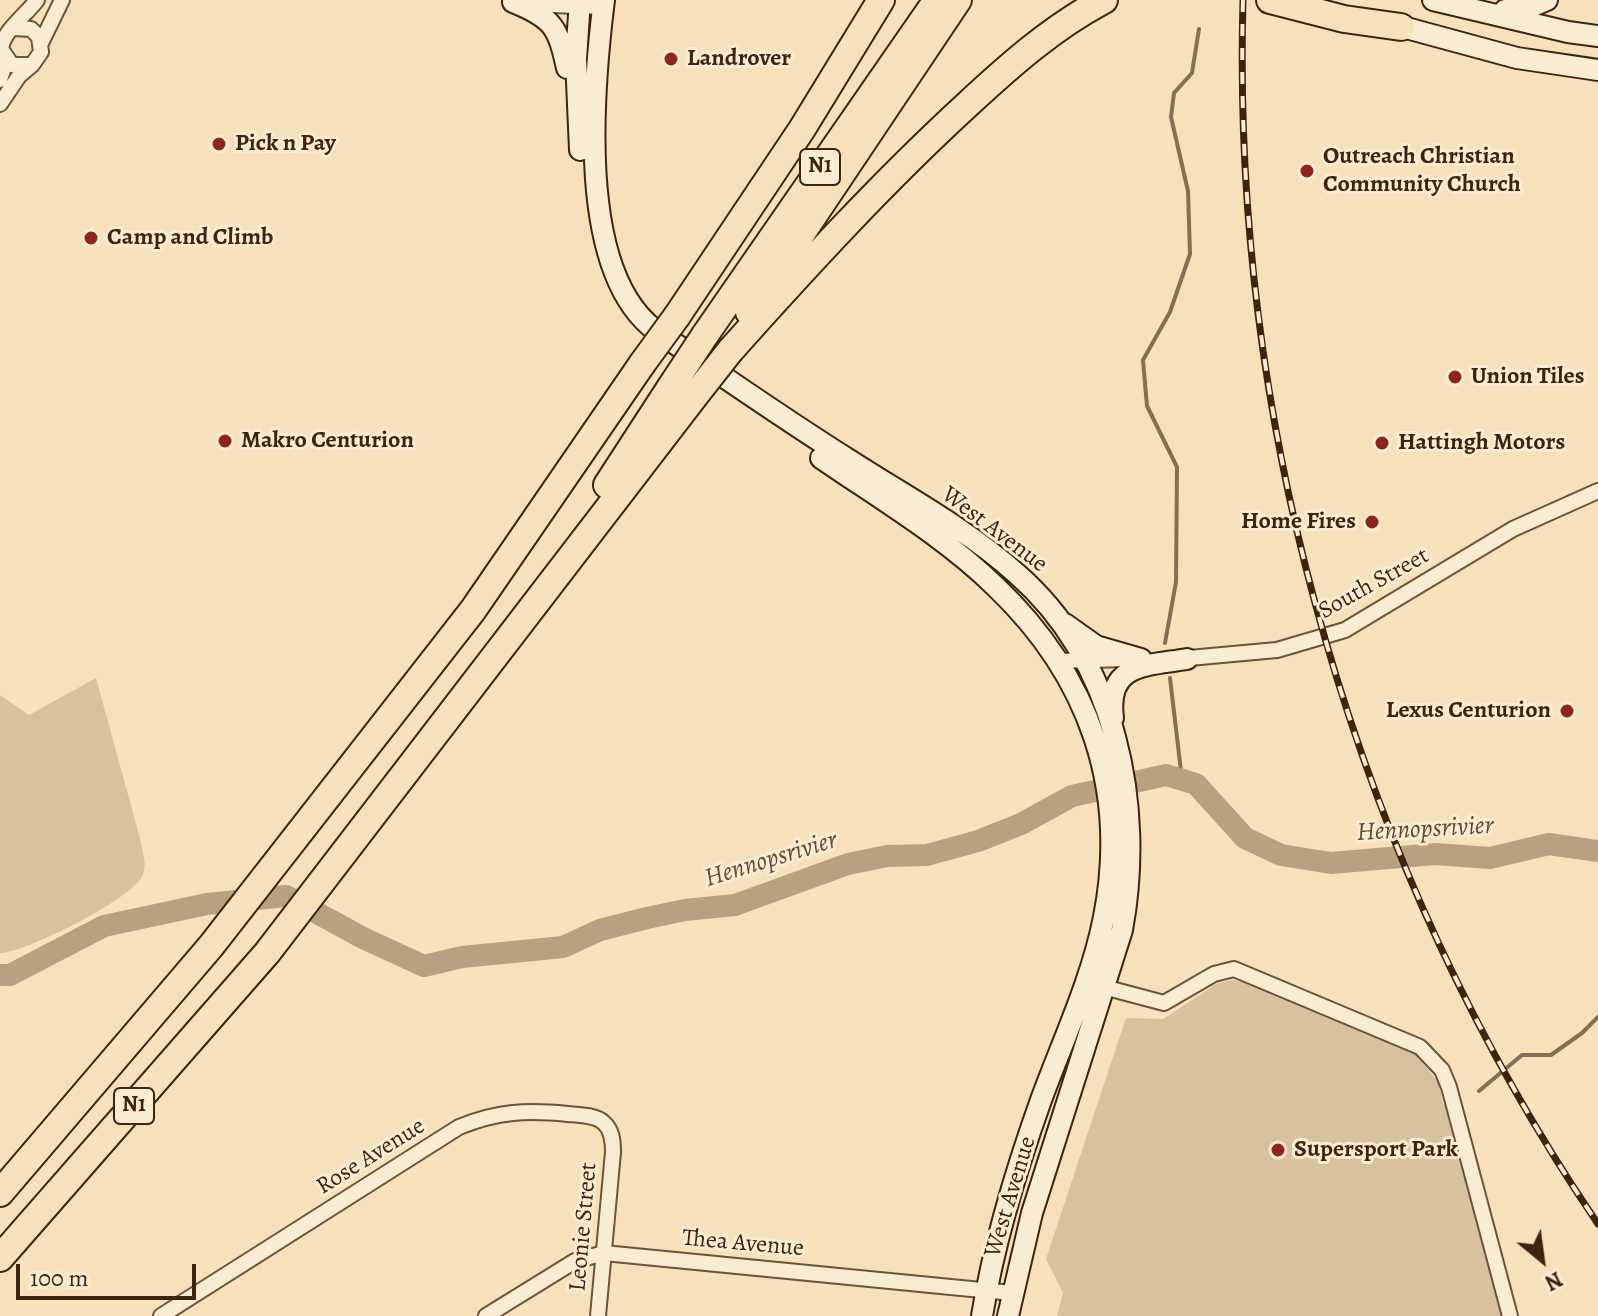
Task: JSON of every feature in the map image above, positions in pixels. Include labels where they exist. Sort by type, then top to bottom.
[{"type":"highway","name":"N1","points":[[0,1258],[267,953],[510,632],[680,395],[705,335],[937,0]]},
{"type":"highway","points":[[730,351],[750,309],[958,0]]},
{"type":"highway","points":[[680,395],[730,351],[874,195],[936,134],[1036,45],[1104,0]]},
{"type":"highway","points":[[1270,0],[1344,19],[1401,27]]},
{"type":"highway","name":"N1","points":[[0,1193],[211,946],[473,610],[677,316],[878,7]]},
{"type":"street","points":[[0,80],[6,61],[2,42],[37,0]]},
{"type":"street","points":[[0,104],[10,87],[41,52],[41,43],[62,0]]},
{"type":"street","points":[[1316,0],[1517,58],[1598,70]]},
{"type":"street","points":[[1433,0],[1568,32],[1598,36]]},
{"type":"street","points":[[1485,12],[1528,8],[1547,0]]},
{"type":"street","points":[[510,1],[604,4]]},
{"type":"street","points":[[510,1],[540,13],[559,34],[578,107]]},
{"type":"street","name":"West Avenue","points":[[580,4],[578,107],[582,160],[602,269],[610,294],[628,321],[976,569],[1032,625],[1112,744]]},
{"type":"street","name":"West Avenue","points":[[604,4],[593,104],[594,158],[612,267],[634,312],[819,441],[993,555],[1026,583],[1053,614],[1082,660],[1112,744],[1129,890],[1122,930],[1095,984],[1015,1178],[982,1316]]},
{"type":"street","points":[[14,28],[31,29],[41,43]]},
{"type":"street","points":[[6,61],[18,67],[32,65]]},
{"type":"street","name":"South Street","points":[[1059,661],[1187,659],[1277,650],[1345,630],[1513,529],[1598,491]]},
{"type":"street","points":[[1053,614],[1089,642],[1141,659]]},
{"type":"street","points":[[1112,744],[1112,694],[1120,678],[1135,668],[1187,659]]},
{"type":"street","points":[[1095,984],[1164,1003],[1220,971],[1234,969],[1420,1047],[1442,1070],[1449,1087],[1510,1316]]},
{"type":"street","name":"West Avenue","points":[[1008,1316],[1032,1213],[1095,984]]},
{"type":"street","name":"Rose Avenue","points":[[161,1316],[459,1127],[523,1109],[586,1116],[603,1121],[613,1142]]},
{"type":"street","name":"Leonie Street","points":[[598,1316],[613,1142]]},
{"type":"street","name":"Thea Avenue","points":[[486,1316],[566,1266],[587,1256],[604,1253],[1012,1293]]},
{"type":"street","points":[[602,1280],[618,1267],[641,1256]]},
{"type":"shaded area","points":[[96,678],[141,842],[143,874],[133,888],[75,924],[13,951],[0,953],[0,695],[29,715]]},
{"type":"shaded area","name":"Supersport Park","points":[[1234,980],[1254,984],[1413,1051],[1439,1083],[1443,1104],[1459,1101],[1516,1316],[1057,1316],[1063,1293],[1046,1259],[1126,1018],[1163,1019],[1218,983]]},
{"type":"waterway","points":[[1165,643],[1176,582],[1177,467],[1147,406],[1143,360],[1170,312],[1190,254],[1188,191],[1171,117],[1174,93],[1192,73],[1199,29]]},
{"type":"waterway","points":[[1170,678],[1182,780]]},
{"type":"waterway","name":"Hennopsrivier","points":[[0,975],[10,975],[104,926],[207,904],[286,896],[363,938],[424,966],[462,957],[563,947],[600,930],[647,918],[735,905],[848,864],[887,856],[927,855],[978,841],[1021,824],[1072,796],[1166,775],[1196,784],[1245,838],[1281,855],[1331,863],[1435,854],[1490,858],[1549,844],[1598,851]]},
{"type":"waterway","points":[[1479,1091],[1522,1055],[1551,1055],[1598,1017]]},
{"type":"railway","points":[[1243,0],[1245,161],[1259,322],[1286,482],[1325,639],[1376,793],[1439,943],[1513,1087],[1598,1224]]},
{"type":"place","name":"Landrover","points":[[671,59]]},
{"type":"place","name":"Pick n Pay","points":[[219,144]]},
{"type":"place","name":"Outreach Christian Community Church","points":[[1307,171]]},
{"type":"place","name":"Camp and Climb","points":[[91,238]]},
{"type":"place","name":"Union Tiles","points":[[1455,377]]},
{"type":"place","name":"Makro Centurion","points":[[225,441]]},
{"type":"place","name":"Hattingh Motors","points":[[1382,443]]},
{"type":"place","name":"Home Fires","points":[[1372,522]]},
{"type":"place","name":"Lexus Centurion","points":[[1567,711]]},
{"type":"place","name":"Supersport Park","points":[[1278,1150]]}]
